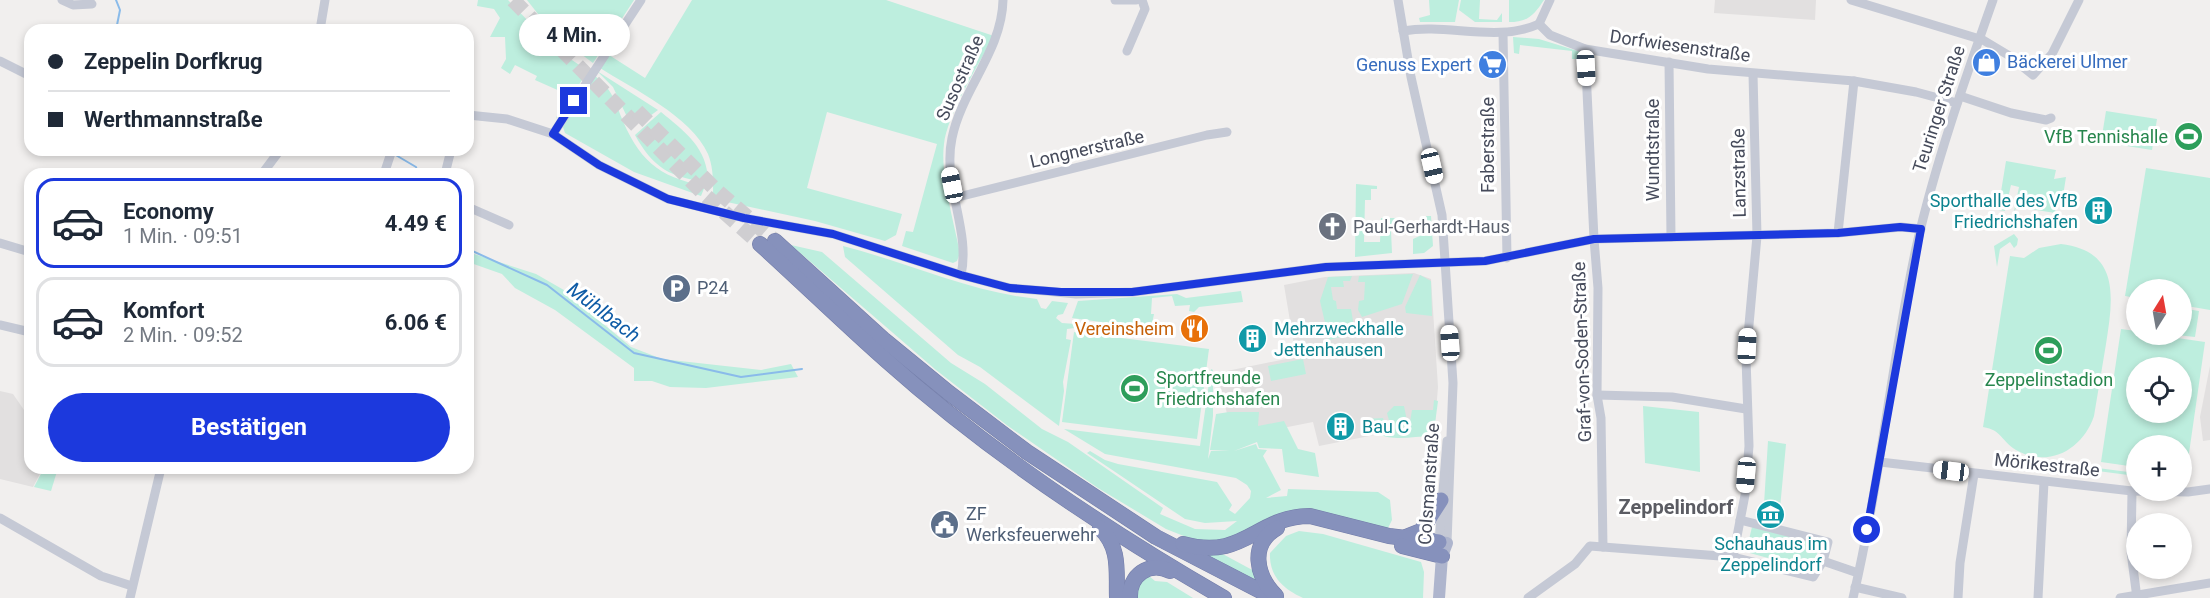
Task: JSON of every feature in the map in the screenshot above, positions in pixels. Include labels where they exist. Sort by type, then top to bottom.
[{"type":"highway","points":[[1224,598],[1068,501],[903,375],[768,242],[958,400],[1070,482],[1156,537],[1276,598]]},
{"type":"highway","points":[[1400,538],[1421,531],[1442,500]]},
{"type":"highway","points":[[1068,501],[1112,542],[1116,553],[1117,598]]},
{"type":"highway","points":[[1156,537],[1191,546],[1226,547],[1287,518],[1310,516],[1443,547]]},
{"type":"highway","points":[[1276,598],[1262,577],[1258,554],[1270,532],[1295,521],[1443,547]]},
{"type":"highway","points":[[1130,598],[1136,578],[1150,568],[1164,569],[1203,586]]},
{"type":"main road","name":"Colsmanstraße","points":[[1439,598],[1443,547]]},
{"type":"street","points":[[62,0],[73,5],[92,4]]},
{"type":"street","points":[[321,24],[325,0]]},
{"type":"street","points":[[553,134],[641,0]]},
{"type":"street","name":"Susostraße","points":[[961,275],[965,255],[950,173],[952,136],[965,102],[997,38],[1003,0]]},
{"type":"street","points":[[1115,0],[1136,0]]},
{"type":"street","points":[[1127,51],[1145,9],[1142,0]]},
{"type":"street","name":"Colsmanstraße","points":[[1398,0],[1411,77],[1440,200],[1453,383],[1443,547]]},
{"type":"street","points":[[1403,31],[1503,33],[1526,30],[1539,24],[1550,0]]},
{"type":"street","points":[[1851,0],[1979,39],[2008,55],[2033,75],[2052,54],[2079,0]]},
{"type":"street","name":"Teuringer Straße","points":[[1853,598],[1880,462],[1921,229],[1958,100],[1993,0]]},
{"type":"street","name":"Dorfwiesenstraße","points":[[1539,24],[1550,35],[1585,49],[1753,74],[1854,81],[1958,100],[2046,120],[2051,118]]},
{"type":"street","name":"Faberstraße","points":[[1503,33],[1507,258]]},
{"type":"street","name":"Graf-von-Soden-Straße","points":[[1585,49],[1598,288],[1597,395],[1601,418],[1603,547]]},
{"type":"street","points":[[0,61],[24,73]]},
{"type":"street","name":"Wundtstraße","points":[[1669,62],[1671,237]]},
{"type":"street","name":"Lanzstraße","points":[[1733,557],[1748,454],[1746,409],[1748,334],[1757,236],[1753,74]]},
{"type":"street","points":[[1838,233],[1854,81]]},
{"type":"street","points":[[474,116],[507,119],[553,134],[599,165],[668,199],[744,218],[833,234],[961,275],[1010,288],[1076,294],[1132,292],[1326,267],[1444,263],[1507,258],[1594,239],[1838,233],[1900,227],[1921,229]]},
{"type":"street","name":"Longnerstraße","points":[[954,198],[1227,132]]},
{"type":"street","points":[[474,210],[509,225]]},
{"type":"street","points":[[0,243],[24,250]]},
{"type":"street","points":[[0,325],[24,331]]},
{"type":"street","points":[[1597,395],[1672,397],[1746,409]]},
{"type":"street","name":"Colsmanstraße","points":[[1443,547],[1444,459],[1451,415]]},
{"type":"street","name":"Mörikestraße","points":[[1880,462],[2126,490]]},
{"type":"street","points":[[130,598],[160,474]]},
{"type":"street","points":[[1958,598],[1960,563],[1974,474]]},
{"type":"street","points":[[2038,598],[2044,482]]},
{"type":"street","name":"Mörikestraße","points":[[2192,491],[2210,489]]},
{"type":"street","points":[[2132,501],[2131,552],[2137,598]]},
{"type":"street","points":[[0,518],[101,576],[132,586]]},
{"type":"street","points":[[1527,598],[1575,564],[1590,546],[1725,559],[1733,557],[1813,577],[1823,561],[1828,542],[1740,520]]},
{"type":"street","points":[[1823,561],[1858,573]]},
{"type":"street","points":[[2120,598],[2137,598],[2210,583]]},
{"type":"street","points":[[1855,587],[1902,598]]},
{"type":"shaded area","points":[[1715,0],[1816,0],[1815,20],[1714,13]]},
{"type":"shaded area","points":[[1414,273],[1431,279],[1438,387],[1435,423],[1319,446],[1313,422],[1233,438],[1217,373],[1296,357],[1284,285],[1325,277]]},
{"type":"shaded area","points":[[2210,366],[2210,440],[2203,441],[2200,417]]},
{"type":"shaded area","points":[[0,391],[13,394],[24,410],[24,474],[40,474],[33,487],[0,479]]},
{"type":"green space","points":[[478,0],[508,0],[553,47],[588,71],[556,119],[559,108],[561,109],[566,100],[562,92],[535,80],[537,76],[515,65],[510,74],[501,68],[506,59],[505,37],[490,37],[500,18],[494,9],[477,6]]},
{"type":"green space","points":[[527,0],[634,0],[593,63],[553,33]]},
{"type":"green space","points":[[692,0],[886,0],[994,36],[957,104],[946,132],[944,144],[946,183],[960,253],[957,261],[953,263],[902,246],[906,231],[913,232],[937,144],[827,112],[807,188],[902,214],[896,235],[885,241],[815,221],[713,199],[713,176],[708,154],[689,127],[644,94],[600,68],[609,55],[645,78]]},
{"type":"green space","points":[[1429,0],[1459,0],[1455,22],[1420,22],[1419,18],[1430,15]]},
{"type":"green space","points":[[1461,0],[1480,0],[1479,19],[1497,20],[1502,13],[1502,22],[1475,22],[1459,10]]},
{"type":"green space","points":[[1509,0],[1544,0],[1530,17],[1521,21],[1509,22]]},
{"type":"green space","points":[[1513,37],[1539,39],[1581,52],[1580,59],[1572,59],[1572,51],[1520,45],[1519,54],[1514,53]]},
{"type":"green space","points":[[597,71],[658,110],[642,122],[628,119],[613,87]]},
{"type":"green space","points":[[595,76],[611,93],[627,130],[642,154],[662,171],[688,182],[705,186],[701,196],[634,172],[565,133],[563,127]]},
{"type":"green space","points":[[2106,111],[2157,119],[2152,150],[2101,142]]},
{"type":"green space","points":[[661,112],[694,142],[704,160],[708,182],[673,174],[656,163],[642,146],[635,135]]},
{"type":"green space","points":[[2006,161],[2056,170],[2054,179],[2066,177],[2063,196],[2057,196],[2055,213],[2018,207],[2014,211],[2019,187],[2011,185],[2005,211],[1998,210]]},
{"type":"green space","points":[[2146,168],[2210,178],[2210,310],[2192,307],[2192,279],[2128,279]]},
{"type":"green space","points":[[1356,184],[1377,186],[1377,189],[1371,189],[1371,200],[1365,200],[1364,242],[1380,242],[1381,218],[1396,218],[1397,228],[1415,229],[1391,231],[1392,253],[1355,257]]},
{"type":"green space","points":[[1426,216],[1431,216],[1433,246],[1424,253],[1413,254],[1413,239],[1424,234]]},
{"type":"green space","points":[[2014,234],[2018,239],[2017,245],[2014,248],[2010,242],[2000,249],[1997,267],[1994,246]]},
{"type":"green space","name":"Zeppelinstadion","points":[[2061,244],[2080,248],[2094,256],[2103,267],[2109,280],[2110,310],[2094,416],[2089,428],[2073,446],[2052,456],[2041,457],[2016,450],[1998,433],[1983,427],[2010,256],[2024,258],[2039,248]]},
{"type":"green space","points":[[791,245],[822,252],[951,363],[985,384],[1042,429],[1068,442],[1163,508],[1160,514],[1195,529],[1225,530],[1237,521],[1205,523],[1185,519],[1087,453],[1090,451],[1105,460],[1118,464],[1217,482],[1232,505],[1229,510],[1235,514],[1250,498],[1251,491],[1247,485],[1236,478],[1105,454],[1064,429],[1200,446],[1211,369],[1213,370],[1213,416],[1208,459],[1211,451],[1230,451],[1210,450],[1216,414],[1259,412],[1258,426],[1284,421],[1298,449],[1315,453],[1319,477],[1285,472],[1282,449],[1259,448],[1257,442],[1234,451],[1256,444],[1258,449],[1267,450],[1263,456],[1281,490],[1266,498],[1287,496],[1288,489],[1378,492],[1390,500],[1392,520],[1387,530],[1318,511],[1231,539],[1199,542],[1166,529],[1098,488],[1008,426],[936,370]]},
{"type":"green space","points":[[843,246],[964,284],[1037,299],[1041,308],[1046,309],[1052,301],[1068,303],[1063,314],[1056,318],[1062,323],[1076,324],[1075,328],[1067,329],[1066,339],[1071,340],[1063,382],[1064,391],[1059,426],[980,367],[958,355],[845,257]]},
{"type":"green space","points":[[474,254],[536,274],[583,301],[595,317],[631,347],[662,359],[761,370],[791,364],[798,377],[706,388],[670,387],[652,381],[634,381],[634,368],[555,310],[515,288],[502,274],[474,264]]},
{"type":"green space","points":[[1413,274],[1402,304],[1362,317],[1358,310],[1359,301],[1364,300],[1365,282],[1358,282],[1359,276]]},
{"type":"green space","points":[[1420,275],[1431,281],[1432,316],[1406,313],[1405,307]]},
{"type":"green space","points":[[1352,276],[1350,281],[1343,281],[1344,287],[1331,287],[1337,309],[1351,309],[1354,327],[1344,336],[1329,340],[1320,301],[1328,277]]},
{"type":"green space","points":[[1241,291],[1243,302],[1199,307],[1194,312],[1189,311],[1190,305],[1175,306],[1172,296],[1152,298],[1151,314],[1154,314],[1151,329],[1072,318],[1078,301],[1177,294],[1186,298]]},
{"type":"green space","points":[[2192,310],[2199,311],[2195,337],[2192,337]]},
{"type":"green space","points":[[2121,329],[2126,330],[2126,345],[2192,345],[2192,340],[2205,342],[2192,435],[2126,435],[2126,466],[2101,462]]},
{"type":"green space","name":"Sportfreunde Friedrichshafen","points":[[1074,332],[1209,349],[1197,439],[1062,422]]},
{"type":"green space","points":[[1303,359],[1306,374],[1271,381],[1268,366]]},
{"type":"green space","points":[[1434,400],[1438,401],[1434,431],[1431,436],[1393,438],[1384,436],[1376,433],[1364,419],[1383,418],[1386,429],[1391,428],[1387,413],[1394,406],[1404,406],[1408,426],[1403,427],[1409,428],[1412,410],[1433,410]]},
{"type":"green space","points":[[1643,406],[1699,412],[1700,472],[1645,463]]},
{"type":"green space","points":[[1768,441],[1786,444],[1780,508],[1764,504]]},
{"type":"green space","points":[[2067,464],[2126,472],[2126,475],[2067,467]]},
{"type":"green space","points":[[41,474],[56,474],[51,491],[34,487]]},
{"type":"green space","points":[[1752,527],[1820,544],[1812,570],[1746,552]]},
{"type":"green space","points":[[1299,531],[1323,534],[1421,562],[1424,572],[1423,598],[1303,598],[1279,581],[1270,561],[1270,553],[1286,536]]},
{"type":"green space","points":[[1219,552],[1256,572],[1261,585],[1205,554]]},
{"type":"green space","points":[[1149,576],[1155,581],[1167,582],[1193,598],[1136,598],[1139,582]]},
{"type":"waterway","name":"Mühlbach","points":[[116,0],[120,10],[117,24]]},
{"type":"waterway","name":"Mühlbach","points":[[397,156],[416,168]]},
{"type":"waterway","name":"Mühlbach","points":[[474,252],[547,285],[634,353],[741,377],[802,369]]},
{"type":"tunnel","points":[[513,0],[706,196],[760,244]]},
{"type":"tunnel","points":[[637,111],[715,189],[775,241]]},
{"type":"place","name":"Bäckerei Ulmer","points":[[1986,62]]},
{"type":"place","name":"Genuss Expert","points":[[1493,65]]},
{"type":"place","name":"VfB Tennishalle","points":[[2189,137]]},
{"type":"place","name":"Sporthalle des VfB Friedrichshafen","points":[[2099,211]]},
{"type":"place","name":"Paul-Gerhardt-Haus","points":[[1332,227]]},
{"type":"place","name":"P24","points":[[676,288]]},
{"type":"place","name":"Vereinsheim","points":[[1195,329]]},
{"type":"place","name":"Mehrzweckhalle Jettenhausen","points":[[1253,339]]},
{"type":"place","name":"Zeppelinstadion","points":[[2049,351]]},
{"type":"place","name":"Sportfreunde Friedrichshafen","points":[[1135,388]]},
{"type":"place","name":"Bau C","points":[[1341,427]]},
{"type":"place","name":"Schauhaus im Zeppelindorf","points":[[1771,515]]},
{"type":"place","name":"ZF Werksfeuerwehr","points":[[945,524]]},
{"type":"district","name":"Zeppelindorf","points":[[1676,507]]},
{"type":"route","points":[[574,101],[553,134],[599,165],[668,199],[744,218],[833,234],[961,275],[1010,288],[1076,294],[1132,292],[1326,267],[1485,261],[1594,239],[1838,233],[1900,227],[1921,229],[1867,530]]}]
